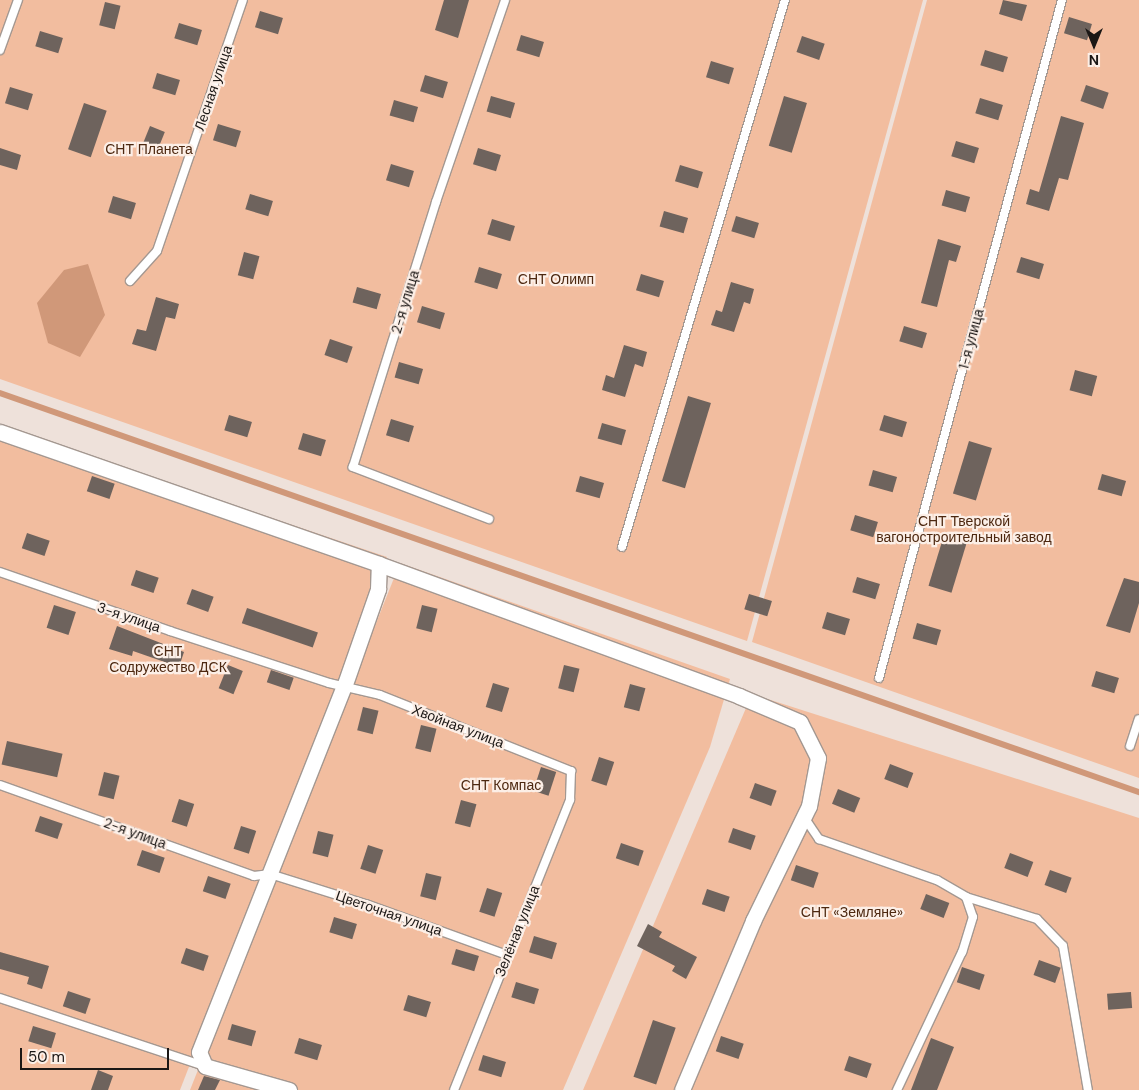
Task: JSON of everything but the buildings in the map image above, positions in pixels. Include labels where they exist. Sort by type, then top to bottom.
[{"type":"street","points":[[0,432],[379,564],[739,696],[800,722],[818,758],[804,817],[753,921],[682,1090]]},
{"type":"street","points":[[288,1090],[205,1066],[199,1052],[345,684],[378,589],[379,564]]},
{"type":"lane","points":[[0,50],[18,0]]},
{"type":"lane","name":"Лесная улица","points":[[130,281],[157,251],[243,0]]},
{"type":"lane","name":"2-я улица","points":[[490,520],[353,467],[436,202],[505,0]]},
{"type":"lane","points":[[622,547],[785,0]]},
{"type":"lane","name":"1-я улица","points":[[880,678],[1062,0]]},
{"type":"lane","name":"3-я улица","points":[[0,572],[170,632],[329,683],[345,684]]},
{"type":"lane","name":"Хвойная улица","points":[[345,684],[571,771]]},
{"type":"lane","points":[[1130,746],[1139,719]]},
{"type":"lane","name":"Зелёная улица","points":[[454,1090],[570,800],[571,771]]},
{"type":"lane","name":"2-я улица","points":[[0,785],[254,876],[270,874]]},
{"type":"lane","points":[[804,817],[819,839],[937,880],[966,897],[1037,919],[1063,946],[1088,1090]]},
{"type":"lane","name":"Цветочная улица","points":[[270,874],[366,904],[507,955]]},
{"type":"lane","points":[[897,1090],[962,952],[973,917],[966,897]]},
{"type":"lane","points":[[0,998],[205,1066]]},
{"type":"green space","name":"СНТ Олимп","points":[[0,0],[923,0],[747,641],[0,379]]},
{"type":"green space","name":"СНТ Тверской вагоностроительный завод","points":[[927,0],[1139,0],[1139,778],[752,642]]},
{"type":"green space","name":"СНТ Содружество ДСК","points":[[0,426],[387,557],[180,1090],[0,1090]]},
{"type":"green space","name":"СНТ Компас","points":[[400,563],[730,679],[710,747],[563,1090],[190,1090]]},
{"type":"green space","name":"СНТ «Земляне»","points":[[752,694],[1139,818],[1139,1090],[583,1090]]},
{"type":"shaded area","points":[[88,264],[105,315],[80,357],[48,343],[37,303],[64,270]]},
{"type":"waterway","points":[[0,393],[1139,792]]},
{"type":"park label","name":"СНТ Планета","points":[[149,149]]}]
